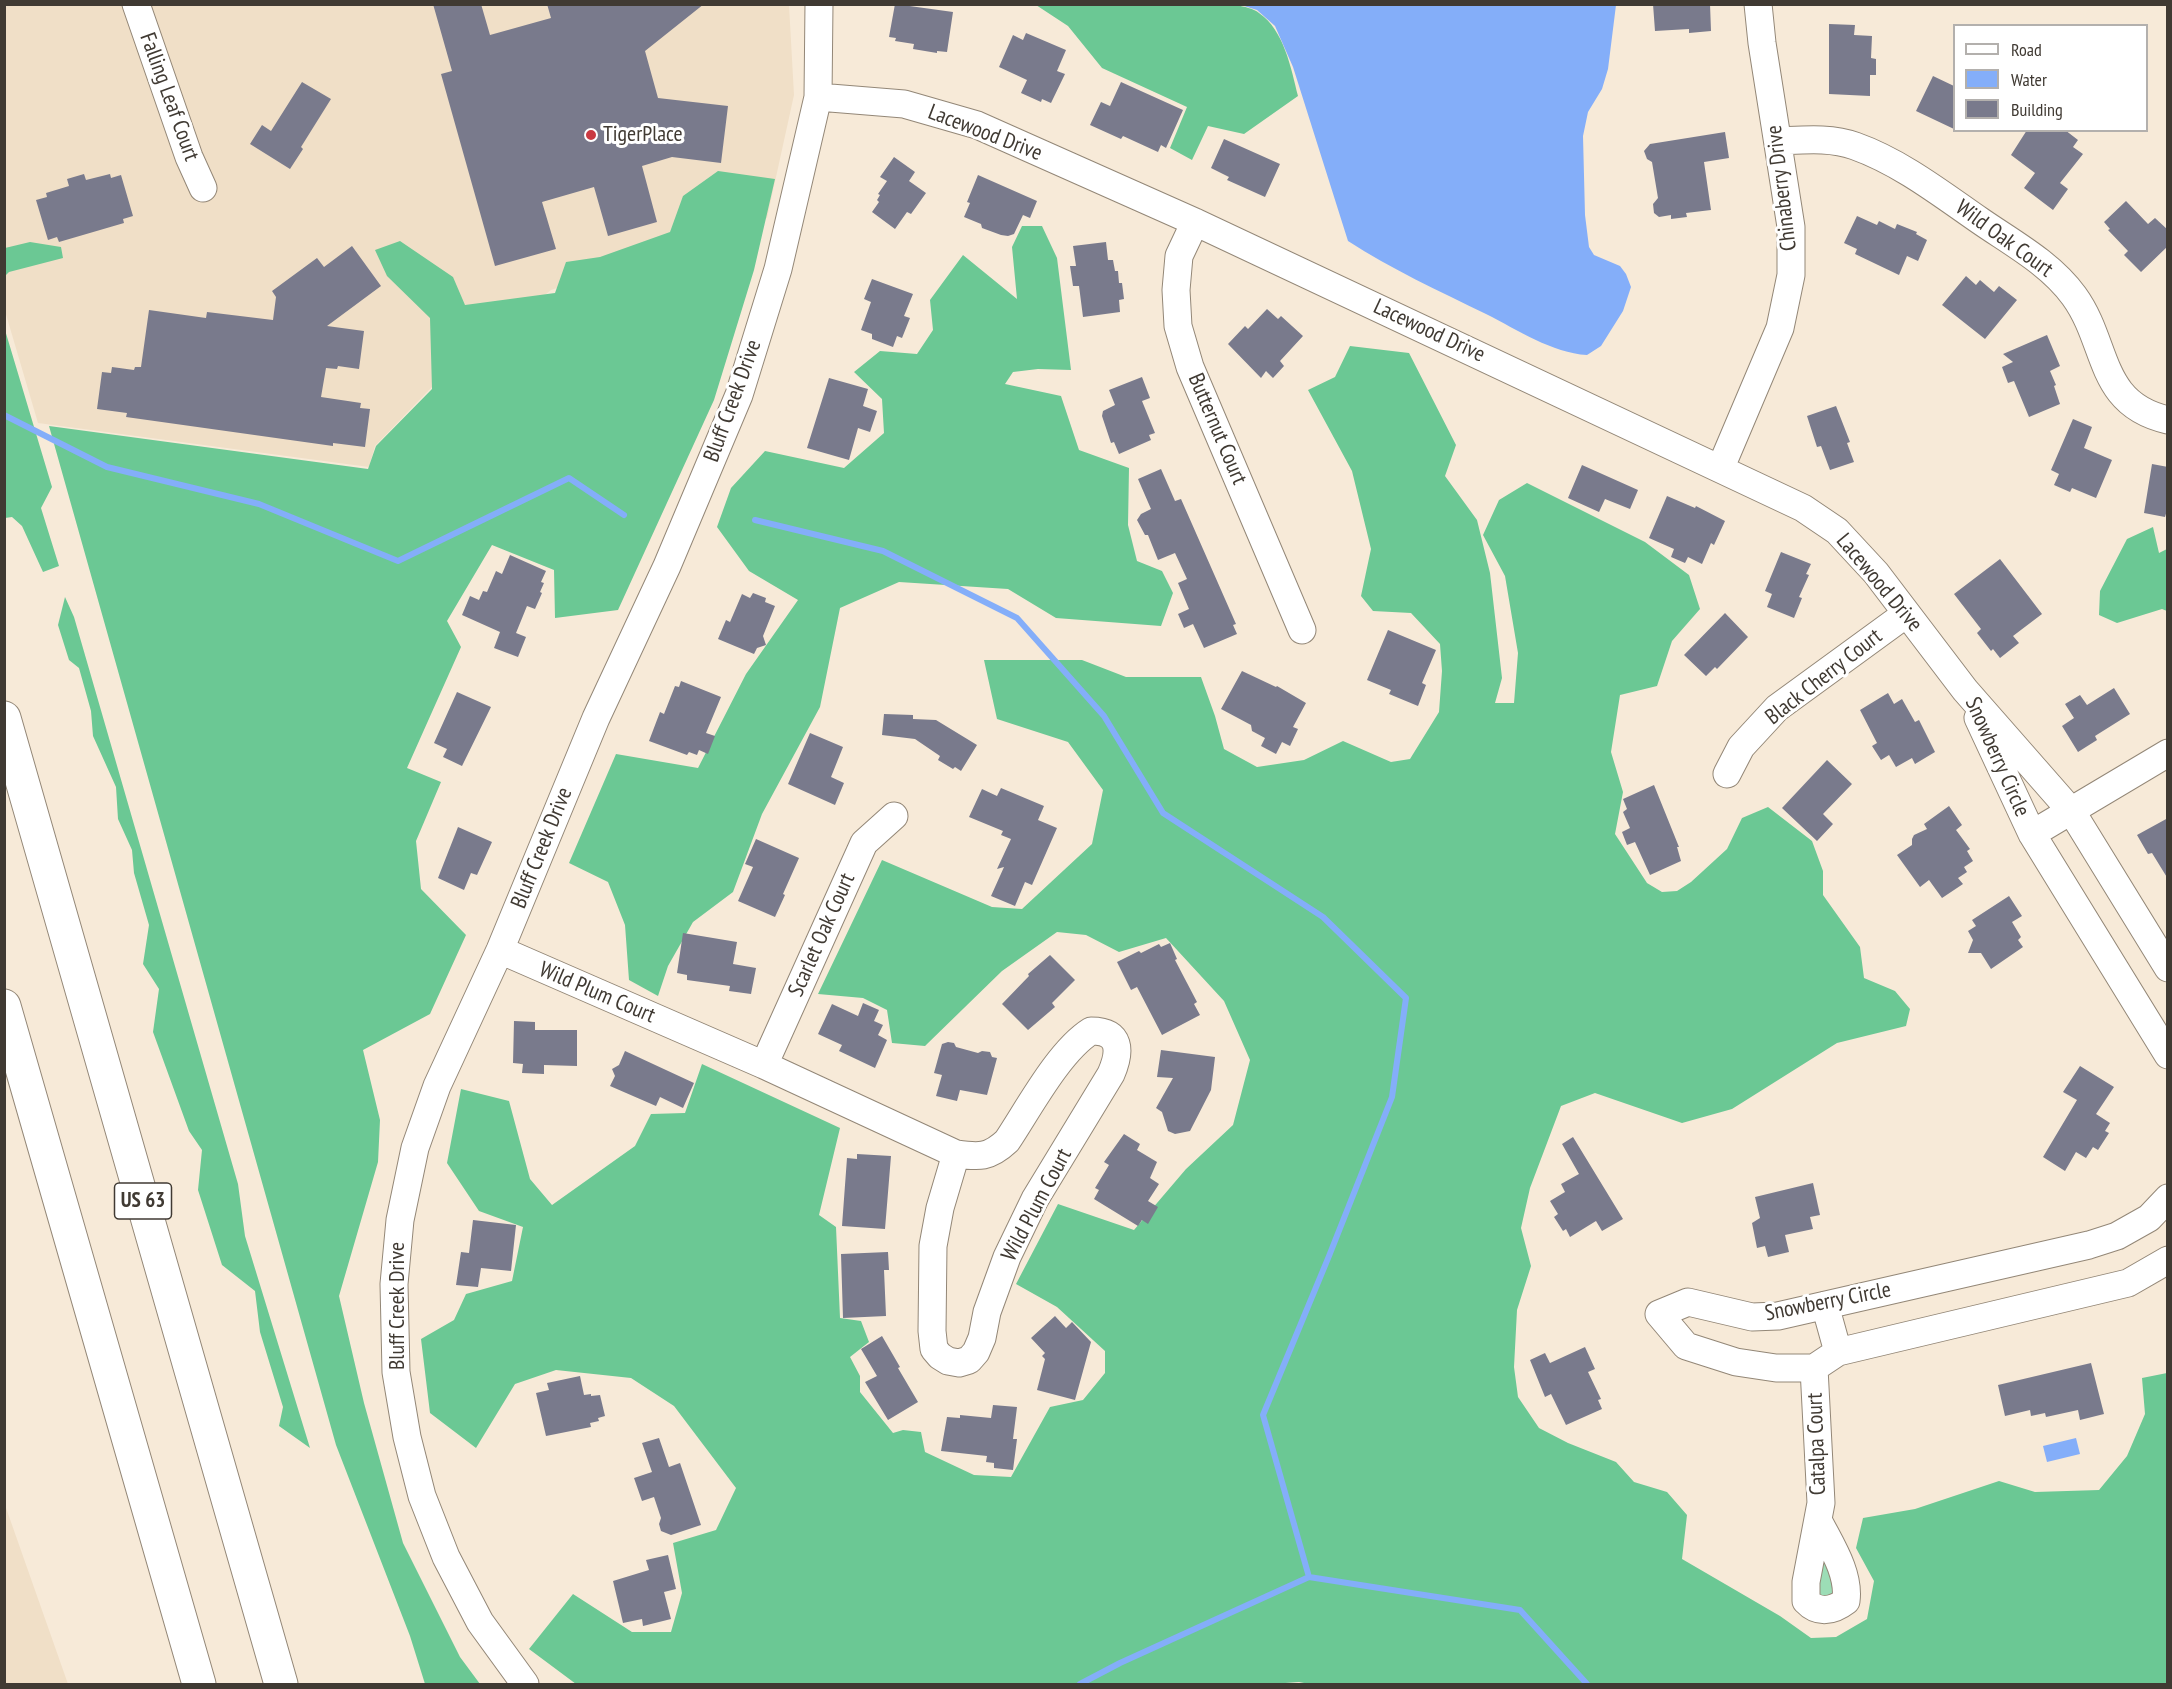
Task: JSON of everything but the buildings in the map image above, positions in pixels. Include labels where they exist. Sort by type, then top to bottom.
[{"type":"highway","name":"US 63","points":[[4,718],[281,1684]]},
{"type":"highway","points":[[4,1006],[199,1684]]},
{"type":"street","name":"Falling Leaf Court","points":[[136,4],[189,157],[203,188]]},
{"type":"street","name":"Bluff Creek Drive","points":[[525,1684],[480,1622],[446,1557],[422,1496],[407,1437],[396,1372],[394,1284],[400,1220],[415,1148],[437,1086],[500,950],[596,718],[667,566],[739,395],[778,269],[818,97],[819,4]]},
{"type":"street","name":"Chinaberry Drive","points":[[1720,467],[1780,328],[1791,275],[1791,227],[1758,4]]},
{"type":"street","name":"Lacewood Drive","points":[[818,97],[904,104],[977,125],[1195,222],[1803,508],[1837,531],[1876,573],[1965,690]]},
{"type":"street","name":"Wild Oak Court","points":[[1778,141],[1815,140],[1853,145],[1905,170],[2051,269],[2075,297],[2088,321],[2111,380],[2124,399],[2142,411],[2168,420]]},
{"type":"street","name":"Butternut Court","points":[[1195,222],[1179,256],[1176,290],[1178,327],[1190,367],[1302,630]]},
{"type":"street","name":"Black Cherry Court","points":[[1727,774],[1741,747],[1777,708],[1906,614]]},
{"type":"street","name":"Snowberry Circle","points":[[1965,690],[2072,812],[2168,968]]},
{"type":"street","name":"Snowberry Circle","points":[[1965,690],[2032,834],[2168,1055]]},
{"type":"street","points":[[2032,834],[2168,753]]},
{"type":"street","name":"Scarlet Oak Court","points":[[764,1065],[864,843],[894,816]]},
{"type":"street","name":"Wild Plum Court","points":[[500,950],[764,1065],[956,1154],[980,1157],[998,1150],[1007,1141],[1066,1053],[1080,1038],[1091,1031],[1105,1031],[1113,1038],[1118,1049],[1117,1061],[1111,1074],[1035,1199],[1007,1257],[987,1312],[982,1338],[976,1352],[969,1360],[958,1363],[939,1356],[934,1348],[932,1330],[933,1246],[940,1208],[956,1154]]},
{"type":"street","name":"Snowberry Circle","points":[[1814,1368],[1776,1368],[1736,1362],[1686,1346],[1659,1314],[1688,1302],[1752,1317],[1778,1316],[2089,1245],[2117,1236],[2149,1218],[2168,1198]]},
{"type":"street","points":[[1814,1368],[1838,1353],[2128,1283],[2168,1260]]},
{"type":"street","points":[[1825,1305],[1838,1353]]},
{"type":"street","name":"Catalpa Court","points":[[1814,1368],[1821,1503],[1818,1520]]},
{"type":"shaded area","points":[[4,5],[789,5],[794,95],[767,218],[551,290],[431,388],[375,446],[369,467],[38,423],[5,311]]},
{"type":"shaded area","points":[[5,1505],[68,1684],[5,1684]]},
{"type":"green space","points":[[1036,5],[1237,5],[1257,11],[1275,29],[1285,50],[1298,96],[1244,134],[1208,126],[1192,160],[1170,148],[1187,107],[1102,68],[1068,26]]},
{"type":"green space","points":[[718,171],[775,179],[754,270],[714,400],[618,610],[555,618],[554,570],[492,545],[447,621],[461,647],[407,768],[441,782],[416,841],[421,889],[466,935],[430,1014],[363,1050],[380,1120],[378,1162],[339,1296],[364,1403],[403,1543],[460,1657],[480,1684],[425,1684],[410,1636],[336,1445],[49,426],[368,469],[376,446],[432,389],[430,318],[387,276],[375,250],[400,241],[453,277],[465,305],[555,293],[566,262],[600,257],[670,232],[683,196]]},
{"type":"green space","points":[[1022,226],[1042,226],[1057,258],[1071,370],[1038,369],[1013,372],[1005,384],[1061,396],[1079,450],[1129,468],[1128,525],[1137,561],[1162,571],[1173,593],[1161,626],[1056,618],[1008,589],[899,582],[840,608],[820,707],[762,814],[733,892],[693,922],[668,966],[658,996],[629,980],[625,925],[608,882],[569,863],[616,754],[698,768],[746,674],[798,600],[749,571],[717,527],[731,488],[765,451],[844,468],[884,433],[882,399],[854,372],[880,351],[917,354],[933,330],[930,300],[963,255],[1017,299],[1012,247]]},
{"type":"green space","points":[[30,242],[61,247],[63,258],[9,272],[5,276],[5,248]]},
{"type":"green space","points":[[5,330],[52,487],[41,508],[59,566],[43,572],[22,526],[12,517],[5,518]]},
{"type":"green space","points":[[1350,346],[1409,353],[1456,445],[1445,476],[1477,520],[1490,573],[1502,678],[1495,703],[1514,703],[1518,653],[1505,576],[1483,535],[1499,500],[1527,483],[1645,542],[1689,575],[1700,609],[1672,641],[1657,686],[1620,695],[1611,752],[1623,792],[1615,834],[1647,883],[1662,892],[1677,891],[1691,882],[1727,849],[1742,818],[1768,807],[1812,841],[1823,871],[1823,895],[1860,947],[1864,978],[1895,991],[1910,1009],[1906,1026],[1837,1043],[1732,1109],[1682,1123],[1595,1093],[1561,1106],[1530,1188],[1521,1228],[1531,1266],[1517,1310],[1514,1367],[1518,1397],[1539,1428],[1568,1443],[1616,1462],[1634,1482],[1667,1492],[1687,1515],[1682,1559],[1780,1616],[1811,1638],[1836,1637],[1867,1619],[1874,1581],[1856,1548],[1863,1518],[1915,1509],[1999,1481],[2035,1492],[2099,1490],[2127,1456],[2145,1414],[2142,1378],[2167,1373],[2167,1684],[1309,1684],[1299,1682],[1272,1684],[576,1684],[529,1649],[573,1594],[632,1632],[671,1632],[682,1593],[673,1543],[716,1530],[736,1488],[674,1406],[631,1378],[556,1370],[515,1384],[476,1448],[430,1413],[421,1339],[454,1320],[466,1294],[512,1281],[523,1227],[479,1211],[447,1163],[461,1089],[509,1101],[530,1179],[552,1205],[635,1146],[651,1114],[685,1113],[702,1064],[840,1128],[819,1215],[836,1227],[840,1318],[861,1321],[869,1342],[850,1357],[860,1376],[860,1392],[893,1433],[903,1430],[921,1432],[925,1452],[974,1475],[1011,1477],[1050,1407],[1083,1400],[1105,1373],[1105,1351],[1057,1307],[1016,1284],[1058,1204],[1134,1230],[1186,1169],[1233,1125],[1250,1060],[1224,1001],[1166,938],[1119,952],[1086,935],[1057,932],[1002,971],[925,1046],[892,1043],[887,1010],[863,998],[818,994],[882,860],[992,907],[1022,909],[1092,844],[1103,790],[1068,742],[997,719],[984,660],[1082,660],[1126,677],[1201,677],[1224,749],[1257,767],[1304,760],[1343,741],[1391,762],[1410,759],[1439,712],[1442,671],[1440,644],[1411,613],[1373,611],[1361,596],[1371,549],[1352,471],[1308,390],[1335,377]]},
{"type":"green space","points":[[2153,527],[2159,553],[2167,549],[2167,611],[2162,609],[2117,623],[2099,615],[2100,591],[2127,539]]},
{"type":"green space","points":[[65,597],[74,617],[238,1184],[245,1236],[310,1448],[279,1426],[283,1407],[260,1332],[255,1291],[222,1265],[198,1190],[202,1150],[189,1131],[153,1032],[159,989],[143,964],[149,925],[134,873],[132,850],[118,819],[116,787],[93,736],[91,711],[79,668],[69,660],[58,625]]},
{"type":"green space","points":[[1821,1553],[1832,1573],[1835,1595],[1821,1599],[1815,1589]]},
{"type":"water","points":[[1241,5],[1616,5],[1608,69],[1602,89],[1588,112],[1583,136],[1585,215],[1589,247],[1594,255],[1620,266],[1631,287],[1623,311],[1601,346],[1587,355],[1548,345],[1398,270],[1348,241],[1293,67],[1275,26],[1257,10]]},
{"type":"water","points":[[2076,1438],[2080,1454],[2047,1462],[2043,1446]]},
{"type":"waterway","points":[[4,415],[107,467],[259,504],[398,561],[569,478],[624,515]]},
{"type":"waterway","points":[[755,520],[883,551],[1017,618],[1104,716],[1163,813],[1323,917],[1406,998],[1392,1097],[1263,1415],[1309,1577],[1520,1610],[1587,1684]]},
{"type":"waterway","points":[[1080,1684],[1120,1663],[1309,1577]]},
{"type":"place","name":"TigerPlace","points":[[591,135]]}]
